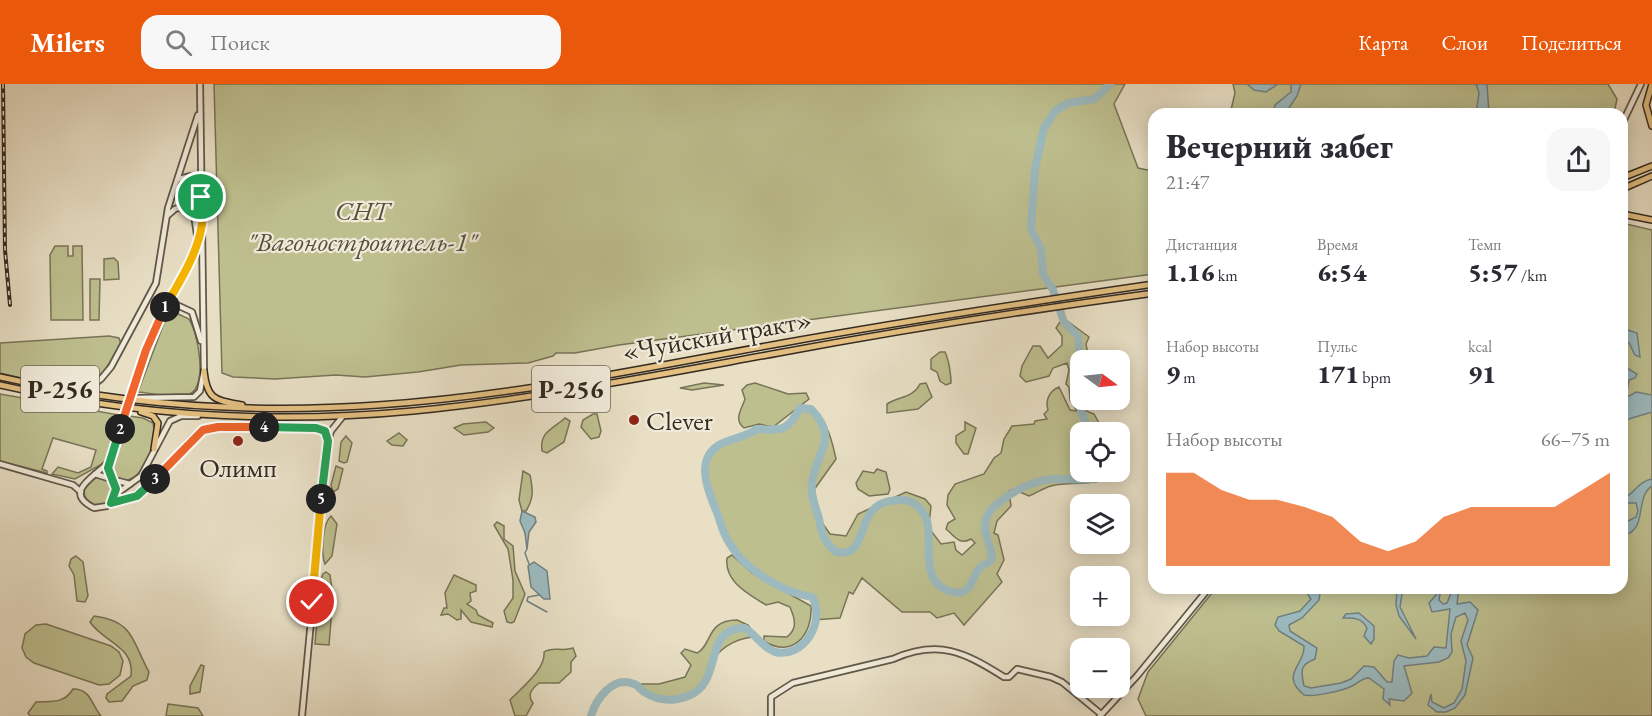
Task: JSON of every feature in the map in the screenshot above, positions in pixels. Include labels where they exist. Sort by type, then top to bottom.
[{"type":"highway","points":[[1652,84],[1646,105],[1652,126]]},
{"type":"highway","points":[[1628,176],[1652,166]]},
{"type":"highway","points":[[1628,186],[1652,176]]},
{"type":"highway","points":[[1628,215],[1652,220]]},
{"type":"highway","name":"«Чуйский тракт»","points":[[0,377],[120,398],[261,408],[375,406],[487,394],[1042,300],[1148,285]]},
{"type":"highway","name":"«Чуйский тракт»","points":[[0,386],[119,406],[223,415],[343,416],[488,402],[1043,309],[1148,294]]},
{"type":"highway","points":[[204,371],[207,391],[214,398],[261,408]]},
{"type":"highway","points":[[119,406],[148,414],[156,419],[158,428],[154,449]]},
{"type":"street","points":[[120,398],[190,399],[200,391],[204,355],[200,84]]},
{"type":"street","points":[[1628,111],[1641,84]]},
{"type":"street","points":[[62,389],[86,386],[101,379],[132,329],[156,283],[166,218],[200,109]]},
{"type":"street","points":[[177,180],[182,176],[195,178],[202,191]]},
{"type":"street","points":[[166,218],[179,207],[195,203],[202,191]]},
{"type":"street","points":[[179,207],[190,211],[196,218],[194,249]]},
{"type":"street","points":[[0,464],[73,484],[85,481],[108,462],[136,378],[165,308],[194,249],[202,224]]},
{"type":"street","points":[[165,308],[177,305],[192,312],[200,332],[204,355]]},
{"type":"street","points":[[111,503],[116,495],[141,476],[166,426],[174,418],[223,415]]},
{"type":"street","points":[[302,716],[328,441],[343,416]]},
{"type":"street","points":[[73,484],[84,500],[94,508],[137,496],[203,430],[229,426],[316,428],[325,431],[328,441]]},
{"type":"street","points":[[108,462],[116,495]]},
{"type":"street","points":[[95,474],[130,484]]},
{"type":"street","points":[[81,493],[85,481]]},
{"type":"street","points":[[771,716],[771,697],[793,683],[904,654],[949,649],[972,657],[1004,677],[1009,677],[1017,669],[1051,676],[1062,682],[1100,715],[1137,676],[1204,594]]},
{"type":"green space","name":"СНТ \"Вагоностроитель-1\"","points":[[214,84],[1125,84],[1114,104],[1138,168],[1148,170],[1148,275],[619,345],[575,353],[556,353],[553,356],[528,363],[461,365],[365,377],[336,375],[275,379],[233,377],[222,373]]},
{"type":"green space","points":[[1233,84],[1608,84],[1617,99],[1615,108],[1231,108],[1235,93]]},
{"type":"green space","points":[[1628,224],[1652,230],[1652,716],[1146,716],[1138,699],[1148,672],[1211,594],[1628,594]]},
{"type":"green space","points":[[55,246],[68,246],[68,256],[73,256],[73,246],[82,246],[83,320],[51,320],[50,255]]},
{"type":"green space","points":[[114,258],[118,262],[119,279],[104,280],[104,259]]},
{"type":"green space","points":[[90,279],[100,279],[99,320],[90,320]]},
{"type":"green space","points":[[176,313],[189,319],[192,326],[200,358],[199,380],[190,394],[185,396],[138,392],[164,323],[170,315]]},
{"type":"green space","points":[[1066,320],[1089,337],[1086,344],[1087,350],[1070,350],[1070,400],[1069,387],[1066,384],[1069,370],[1067,363],[1053,368],[1049,376],[1026,382],[1020,376],[1022,366],[1033,346],[1040,346],[1048,358],[1062,345],[1062,336],[1056,328],[1060,322]]},
{"type":"green space","points":[[109,336],[119,338],[121,344],[104,372],[87,383],[63,385],[0,373],[0,343]]},
{"type":"green space","points":[[940,352],[945,352],[950,367],[951,383],[946,385],[940,381],[937,372],[931,369],[931,359]]},
{"type":"green space","points":[[704,383],[724,385],[692,390],[680,388]]},
{"type":"green space","points":[[755,383],[788,394],[806,393],[809,399],[773,427],[759,424],[744,428],[739,421],[740,410],[745,399],[742,390],[747,385]]},
{"type":"green space","points":[[926,383],[932,397],[918,409],[887,413],[887,404],[914,392],[920,384]]},
{"type":"green space","points":[[1059,387],[1070,410],[1084,410],[1094,414],[1098,422],[1070,422],[1070,482],[1094,482],[1060,484],[1029,496],[1013,489],[1009,491],[1011,506],[997,521],[994,533],[998,535],[1004,560],[997,574],[1002,582],[964,625],[954,613],[937,618],[930,612],[902,612],[862,578],[853,594],[849,592],[840,618],[814,620],[813,597],[791,593],[750,567],[730,545],[709,492],[707,458],[713,451],[724,443],[757,429],[782,429],[802,407],[817,415],[826,427],[836,459],[811,494],[818,517],[830,534],[846,536],[858,514],[906,492],[925,499],[931,506],[928,533],[932,532],[941,544],[954,542],[956,550],[962,555],[975,543],[971,539],[960,540],[946,529],[948,523],[955,519],[947,505],[948,495],[955,484],[984,474],[994,458],[1001,453],[1004,439],[1012,426],[1034,424],[1035,421],[1047,419],[1044,414],[1048,410],[1050,394]]},
{"type":"green space","points":[[0,394],[119,415],[104,463],[75,479],[52,474],[58,467],[78,473],[91,467],[96,450],[53,438],[42,469],[47,473],[0,461]]},
{"type":"green space","points":[[597,414],[601,431],[599,437],[591,439],[581,427],[583,420]]},
{"type":"green space","points":[[129,416],[143,418],[153,423],[154,432],[150,453],[145,464],[139,473],[123,480],[114,476],[111,470]]},
{"type":"green space","points":[[565,418],[570,421],[564,442],[547,453],[542,451],[545,435]]},
{"type":"green space","points":[[486,422],[494,428],[488,432],[464,435],[454,428],[463,424]]},
{"type":"green space","points":[[965,422],[976,428],[968,454],[964,454],[956,443],[956,436],[965,430]]},
{"type":"green space","points":[[399,433],[407,440],[403,446],[392,445],[387,441]]},
{"type":"green space","points":[[346,436],[352,443],[347,462],[344,463],[339,461],[341,442]]},
{"type":"green space","points":[[336,466],[343,469],[338,489],[333,492],[331,485]]},
{"type":"green space","points":[[877,469],[886,472],[890,489],[888,494],[869,496],[858,489],[856,483],[863,471],[874,473]]},
{"type":"green space","points":[[523,471],[530,475],[532,490],[532,498],[526,511],[522,511],[519,500]]},
{"type":"green space","points":[[98,477],[108,481],[112,491],[108,501],[98,505],[88,501],[84,491],[88,481]]},
{"type":"green space","points":[[331,516],[337,524],[332,556],[325,564],[323,539]]},
{"type":"green space","points":[[497,522],[504,526],[504,539],[513,546],[515,571],[525,594],[514,622],[511,623],[507,622],[504,611],[513,598],[513,580],[508,549],[494,525]]},
{"type":"green space","points":[[732,555],[752,573],[811,606],[808,626],[799,641],[783,647],[764,641],[764,636],[787,637],[790,634],[794,623],[792,611],[790,607],[778,602],[766,605],[745,592],[729,574],[727,558]]},
{"type":"green space","points":[[76,556],[83,562],[88,596],[85,602],[77,601],[74,575],[69,566],[71,559]]},
{"type":"green space","points":[[326,572],[330,575],[333,596],[329,645],[315,644],[320,582]]},
{"type":"green space","points":[[454,575],[476,585],[476,591],[470,593],[471,601],[467,604],[476,610],[478,615],[493,623],[492,627],[471,622],[461,610],[461,619],[457,620],[448,614],[441,615],[444,608],[447,608],[445,593]]},
{"type":"green space","points":[[94,616],[117,622],[130,634],[149,672],[147,680],[133,686],[122,701],[109,702],[106,698],[107,694],[131,676],[131,666],[123,651],[90,622]]},
{"type":"green space","points":[[737,620],[748,625],[757,637],[738,640],[722,650],[712,662],[708,682],[699,691],[678,700],[663,700],[651,696],[634,684],[659,684],[685,677],[691,665],[681,653],[685,649],[697,653],[702,650],[720,624]]},
{"type":"green space","points":[[46,624],[111,646],[119,652],[123,661],[120,675],[109,684],[99,685],[34,663],[26,657],[22,648],[25,634],[36,625]]},
{"type":"green space","points":[[573,648],[576,656],[571,662],[571,672],[559,683],[539,683],[531,691],[530,697],[533,703],[526,716],[515,716],[510,700],[537,671],[544,658],[544,652],[550,649]]},
{"type":"green space","points":[[201,665],[204,666],[200,692],[190,694],[190,686]]},
{"type":"green space","points":[[73,689],[87,694],[101,716],[30,716],[28,713],[36,702],[62,699]]},
{"type":"green space","points":[[168,704],[198,708],[203,716],[166,716]]},
{"type":"water","points":[[1247,84],[1278,84],[1266,92],[1254,90]]},
{"type":"water","points":[[1291,84],[1301,84],[1289,108],[1274,108],[1275,105],[1291,92]]},
{"type":"water","points":[[1476,84],[1487,84],[1489,108],[1477,108],[1479,93]]},
{"type":"water","points":[[1628,330],[1637,333],[1640,357],[1635,355],[1629,343]]},
{"type":"water","points":[[1628,369],[1637,374],[1635,378],[1629,380],[1628,386]]},
{"type":"water","points":[[1636,392],[1652,395],[1652,412],[1628,419],[1628,397]]},
{"type":"water","points":[[1652,479],[1652,486],[1644,496],[1635,529],[1628,533],[1628,521],[1636,517],[1638,511],[1636,503],[1628,503],[1628,495],[1647,480]]},
{"type":"water","points":[[522,511],[535,517],[536,522],[529,532],[527,549],[525,533],[520,521]]},
{"type":"water","points":[[534,562],[547,571],[550,599],[544,599],[531,587],[528,566]]},
{"type":"water","points":[[1308,594],[1320,594],[1319,600],[1302,618],[1289,625],[1290,631],[1317,648],[1315,659],[1306,664],[1302,670],[1304,686],[1311,688],[1351,679],[1364,666],[1374,667],[1387,682],[1392,682],[1394,661],[1398,655],[1409,658],[1427,656],[1434,647],[1446,648],[1450,609],[1432,612],[1429,603],[1436,594],[1440,594],[1439,600],[1443,604],[1447,603],[1451,594],[1458,594],[1457,604],[1470,602],[1478,610],[1467,645],[1473,658],[1465,695],[1455,708],[1446,712],[1437,712],[1428,705],[1431,694],[1432,702],[1444,708],[1454,703],[1462,689],[1466,661],[1461,641],[1468,620],[1465,613],[1456,617],[1451,634],[1452,652],[1448,658],[1439,662],[1404,666],[1412,693],[1404,701],[1389,699],[1390,705],[1383,699],[1384,689],[1369,678],[1335,692],[1304,695],[1297,688],[1293,676],[1304,646],[1279,631],[1275,625],[1278,617],[1300,611],[1311,599]]},
{"type":"water","points":[[1397,594],[1402,594],[1400,607],[1416,639],[1399,616],[1396,605]]},
{"type":"water","points":[[1359,613],[1374,626],[1374,639],[1371,644],[1364,636],[1367,628],[1362,622],[1343,618],[1346,614]]},
{"type":"waterway","points":[[1079,350],[1078,336],[1064,322],[1053,290],[1043,274],[1041,249],[1031,229],[1035,169],[1044,128],[1055,111],[1068,103],[1095,99],[1110,84]]},
{"type":"waterway","points":[[591,716],[606,690],[619,683],[626,682],[635,685],[649,695],[660,699],[671,700],[688,696],[699,689],[706,679],[717,646],[731,630],[745,628],[767,648],[785,653],[795,650],[810,636],[816,617],[816,607],[812,597],[775,584],[752,569],[734,550],[725,535],[709,490],[705,471],[705,465],[711,452],[722,443],[757,429],[783,428],[791,422],[800,408],[811,409],[820,419],[824,429],[824,445],[814,472],[812,488],[821,529],[829,545],[836,552],[847,552],[859,541],[871,512],[878,505],[895,500],[909,501],[915,504],[926,518],[930,570],[934,579],[940,586],[956,593],[968,588],[976,572],[992,559],[985,523],[990,512],[998,503],[1021,488],[1039,481],[1070,479]]},
{"type":"waterway","points":[[1081,410],[1085,422]]},
{"type":"waterway","points":[[527,549],[525,553],[529,564]]},
{"type":"waterway","points":[[539,595],[528,597],[527,601],[547,612]]},
{"type":"railway","points":[[3,84],[5,250],[10,305]]},
{"type":"place","name":"Clever","points":[[634,420]]},
{"type":"place","name":"Олимп","points":[[238,441]]},
{"type":"route","points":[[201,197],[202,191],[202,224],[194,249],[153,332],[108,462],[109,476],[116,489],[116,495],[111,503],[137,496],[190,440],[203,430],[229,426],[321,429],[328,436],[328,441],[312,602]]}]
